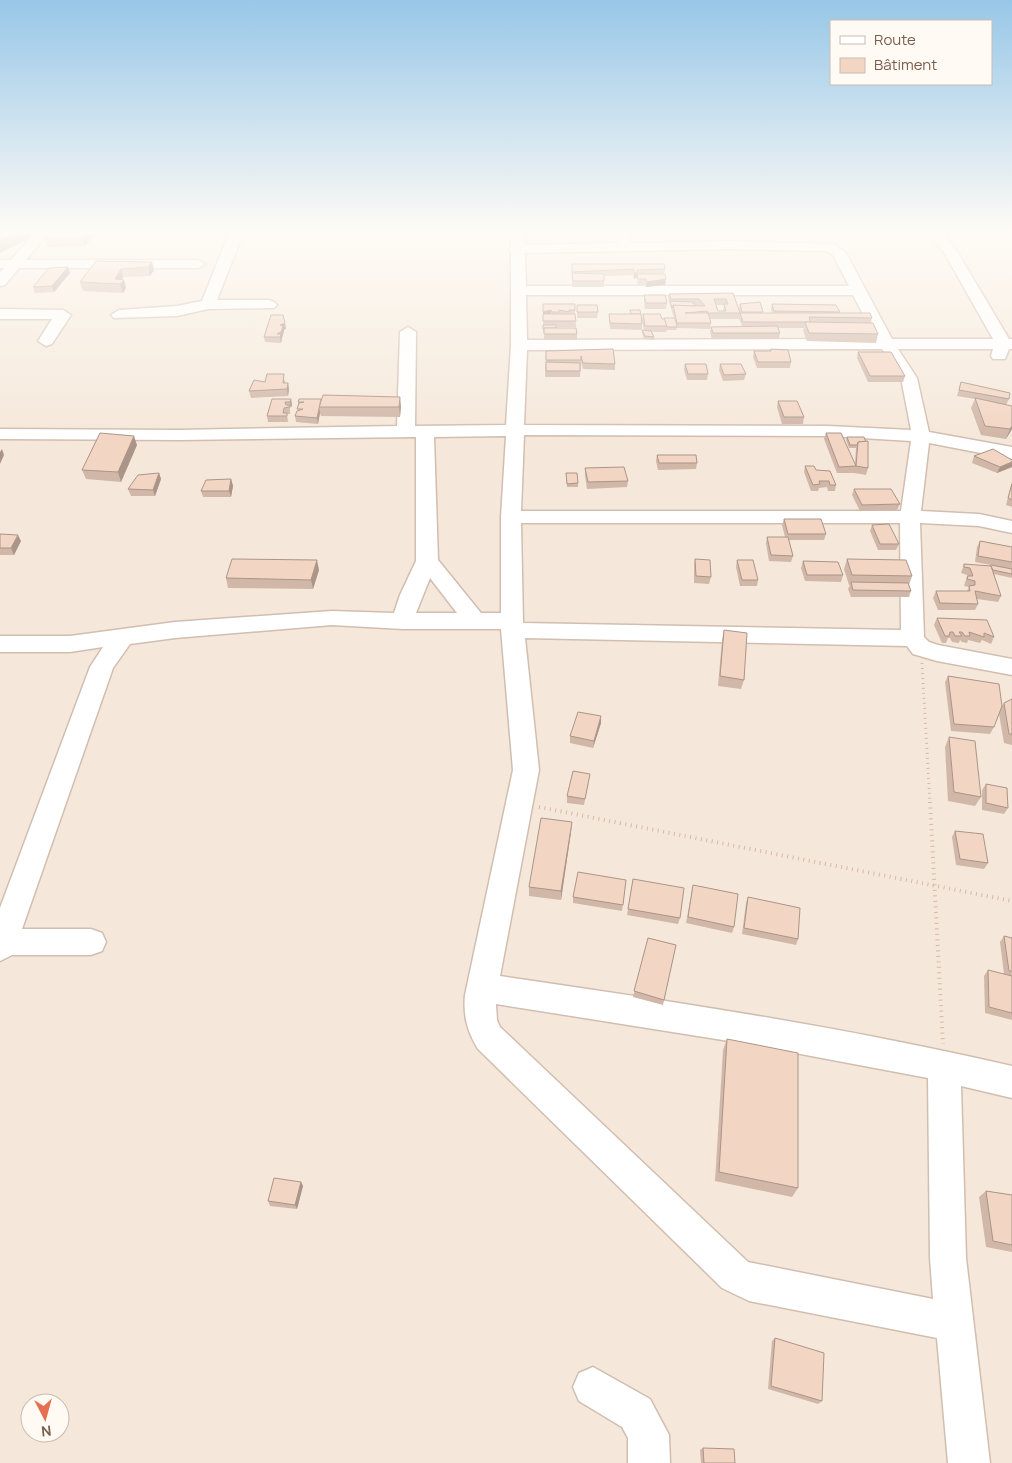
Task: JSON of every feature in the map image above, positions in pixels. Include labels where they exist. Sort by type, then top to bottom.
[{"type":"street","points":[[208,304],[210,299]]},
{"type":"street","points":[[518,299],[519,345],[511,517],[512,625],[526,770],[517,802],[482,988],[478,1017],[482,1029],[489,1038],[735,1275],[749,1282],[956,1323]]},
{"type":"street","points":[[861,299],[909,378],[915,398],[921,436],[910,517],[917,643]]},
{"type":"street","points":[[519,345],[928,344],[983,354],[1006,352],[976,299]]},
{"type":"street","points":[[119,315],[177,310],[208,304],[270,305]]},
{"type":"street","points":[[0,314],[63,315],[46,341]]},
{"type":"street","points":[[404,621],[411,594],[427,562],[408,332]]},
{"type":"street","points":[[0,434],[179,436],[514,430],[828,431],[921,436],[1012,453]]},
{"type":"street","points":[[511,517],[910,517],[979,520],[1012,527]]},
{"type":"street","points":[[427,562],[475,621]]},
{"type":"street","points":[[0,644],[70,644],[121,639],[175,630],[332,618],[475,621],[512,625],[917,643],[1012,667]]},
{"type":"street","points":[[91,942],[1,944],[102,667],[121,639]]},
{"type":"street","points":[[482,988],[709,1022],[944,1065],[1012,1082]]},
{"type":"street","points":[[944,1065],[948,1258],[969,1463]]},
{"type":"street","points":[[593,1387],[636,1413],[648,1435],[649,1463]]},
{"type":"path","points":[[917,643],[944,1065]]},
{"type":"path","points":[[517,802],[1012,901]]},
{"type":"shaded area","points":[[0,299],[1012,299],[1012,1463],[0,1463]]},
{"type":"building","points":[[645,299],[666,299],[667,303],[646,303]]},
{"type":"building","points":[[699,299],[714,299],[718,311],[726,311],[724,304],[728,304],[726,299],[735,299],[740,313],[708,313],[711,323],[677,323],[673,305],[705,306]],"holes":[[[707,311],[708,313],[685,313]]]},
{"type":"building","points":[[670,301],[693,302],[695,306],[673,305],[672,308]]},
{"type":"building","points":[[760,302],[763,312],[742,312],[740,304]]},
{"type":"building","points":[[543,304],[575,304],[575,310],[569,310],[569,312],[559,310],[559,312],[552,312],[551,310],[543,312]]},
{"type":"building","points":[[772,304],[836,305],[840,312],[774,311]]},
{"type":"building","points":[[577,305],[597,305],[598,312],[577,312]]},
{"type":"building","points":[[630,310],[640,310],[641,314],[631,314]]},
{"type":"building","points":[[740,313],[870,313],[872,318],[809,317],[810,322],[743,322]]},
{"type":"building","points":[[543,314],[575,314],[576,321],[543,321]]},
{"type":"building","points":[[609,314],[641,314],[642,324],[610,323]]},
{"type":"building","points":[[643,314],[660,314],[662,319],[665,319],[667,326],[645,326]]},
{"type":"building","points":[[271,315],[283,315],[285,323],[280,325],[283,326],[281,332],[277,334],[281,334],[280,337],[264,337]]},
{"type":"building","points":[[664,318],[675,318],[677,327],[667,327]]},
{"type":"building","points":[[805,322],[873,323],[878,334],[809,333]]},
{"type":"building","points":[[543,325],[556,325],[556,328],[543,329]]},
{"type":"building","points":[[777,326],[780,333],[713,333],[711,327]]},
{"type":"building","points":[[544,328],[576,328],[577,334],[544,334]]},
{"type":"building","points":[[642,330],[651,331],[654,337],[645,336]]},
{"type":"building","points":[[613,349],[615,364],[583,363],[581,356],[581,360],[546,360],[546,351]]},
{"type":"building","points":[[771,349],[788,350],[791,362],[758,362],[754,351],[771,351]]},
{"type":"building","points":[[858,352],[891,352],[905,376],[870,376]]},
{"type":"building","points":[[546,362],[580,363],[580,371],[546,371]]},
{"type":"building","points":[[685,364],[706,364],[708,374],[688,374]]},
{"type":"building","points":[[720,364],[741,364],[746,374],[724,375]]},
{"type":"building","points":[[267,374],[284,374],[283,383],[288,383],[287,389],[249,391],[254,380],[265,382]]},
{"type":"building","points":[[961,382],[1010,393],[1009,399],[959,390]]},
{"type":"building","points":[[323,395],[400,397],[399,407],[319,407]]},
{"type":"building","points":[[975,398],[1012,406],[1012,426],[1010,429],[985,426]]},
{"type":"building","points":[[272,399],[291,399],[290,402],[285,402],[286,405],[290,405],[284,408],[283,413],[287,413],[287,416],[267,416]]},
{"type":"building","points":[[299,399],[321,399],[317,418],[295,416],[297,411],[303,409],[297,409],[299,403],[304,402],[298,402]]},
{"type":"building","points":[[778,401],[797,401],[804,417],[784,417]]},
{"type":"building","points":[[100,433],[134,436],[118,472],[82,470]]},
{"type":"building","points":[[826,433],[841,433],[856,466],[839,467]]},
{"type":"building","points":[[847,437],[864,437],[866,442],[850,445]]},
{"type":"building","points":[[868,441],[868,468],[856,466],[858,442]]},
{"type":"building","points":[[993,449],[1012,460],[1012,462],[1000,467],[974,456]]},
{"type":"building","points":[[657,455],[696,455],[697,463],[659,463]]},
{"type":"building","points":[[805,466],[814,466],[816,470],[830,471],[836,485],[830,485],[829,481],[819,481],[820,484],[813,485]]},
{"type":"building","points":[[624,467],[628,481],[588,482],[585,468]]},
{"type":"building","points":[[159,473],[153,490],[128,489],[138,475]]},
{"type":"building","points":[[566,473],[577,473],[578,483],[567,484]]},
{"type":"building","points":[[231,479],[229,491],[201,491],[206,480]]},
{"type":"building","points":[[1012,484],[1012,500],[1008,498]]},
{"type":"building","points":[[854,489],[891,489],[900,504],[862,505]]},
{"type":"building","points":[[784,519],[821,519],[826,534],[788,534]]},
{"type":"building","points":[[889,524],[899,544],[880,544],[872,525]]},
{"type":"building","points":[[0,534],[18,535],[11,548],[0,548]]},
{"type":"building","points":[[767,537],[788,537],[793,556],[771,555]]},
{"type":"building","points":[[980,541],[1012,547],[1012,562],[978,556]]},
{"type":"building","points":[[232,559],[317,560],[311,580],[226,578]]},
{"type":"building","points":[[695,559],[710,560],[711,577],[696,576]]},
{"type":"building","points":[[847,559],[906,560],[912,576],[852,575]]},
{"type":"building","points":[[737,560],[753,560],[758,580],[742,580]]},
{"type":"building","points":[[803,561],[838,562],[843,575],[807,575]]},
{"type":"building","points":[[964,564],[991,566],[1001,596],[975,591],[978,604],[940,603],[936,591],[970,591],[969,586],[975,585],[975,581],[967,579],[968,576],[973,576],[970,568],[964,567]]},
{"type":"building","points":[[991,565],[1012,569],[1012,574],[993,570]]},
{"type":"building","points":[[851,582],[908,583],[911,591],[853,590]]},
{"type":"building","points":[[937,618],[987,620],[994,637],[984,633],[984,637],[969,632],[970,636],[965,636],[962,632],[959,632],[962,636],[955,636],[953,632],[950,632],[949,636],[945,636]]},
{"type":"building","points":[[724,630],[747,633],[744,680],[720,676]]},
{"type":"building","points":[[948,676],[999,684],[1002,706],[994,727],[954,724]]},
{"type":"building","points":[[1012,699],[1012,734],[1009,734],[1004,703]]},
{"type":"building","points":[[578,712],[601,716],[594,741],[570,736]]},
{"type":"building","points":[[949,737],[975,741],[981,797],[954,792]]},
{"type":"building","points":[[573,771],[590,774],[585,799],[567,796]]},
{"type":"building","points":[[986,784],[1007,788],[1008,808],[986,803]]},
{"type":"building","points":[[541,818],[572,822],[561,891],[529,887]]},
{"type":"building","points":[[955,831],[983,834],[988,863],[960,859]]},
{"type":"building","points":[[578,872],[626,880],[623,905],[573,897]]},
{"type":"building","points":[[633,879],[684,888],[680,918],[628,909]]},
{"type":"building","points":[[693,885],[738,894],[734,927],[688,917]]},
{"type":"building","points":[[748,897],[800,908],[798,939],[744,928]]},
{"type":"building","points":[[1004,936],[1012,938],[1012,971],[1009,971]]},
{"type":"building","points":[[648,938],[676,945],[664,1000],[634,991]]},
{"type":"building","points":[[988,970],[1012,976],[1012,1013],[989,1007]]},
{"type":"building","points":[[727,1039],[798,1053],[798,1188],[719,1172]]},
{"type":"building","points":[[274,1178],[301,1182],[295,1205],[268,1201]]},
{"type":"building","points":[[986,1191],[1012,1195],[1012,1245],[993,1241]]},
{"type":"building","points":[[775,1338],[824,1353],[822,1401],[771,1386]]},
{"type":"building","points":[[703,1448],[734,1449],[735,1463],[704,1463]]}]
